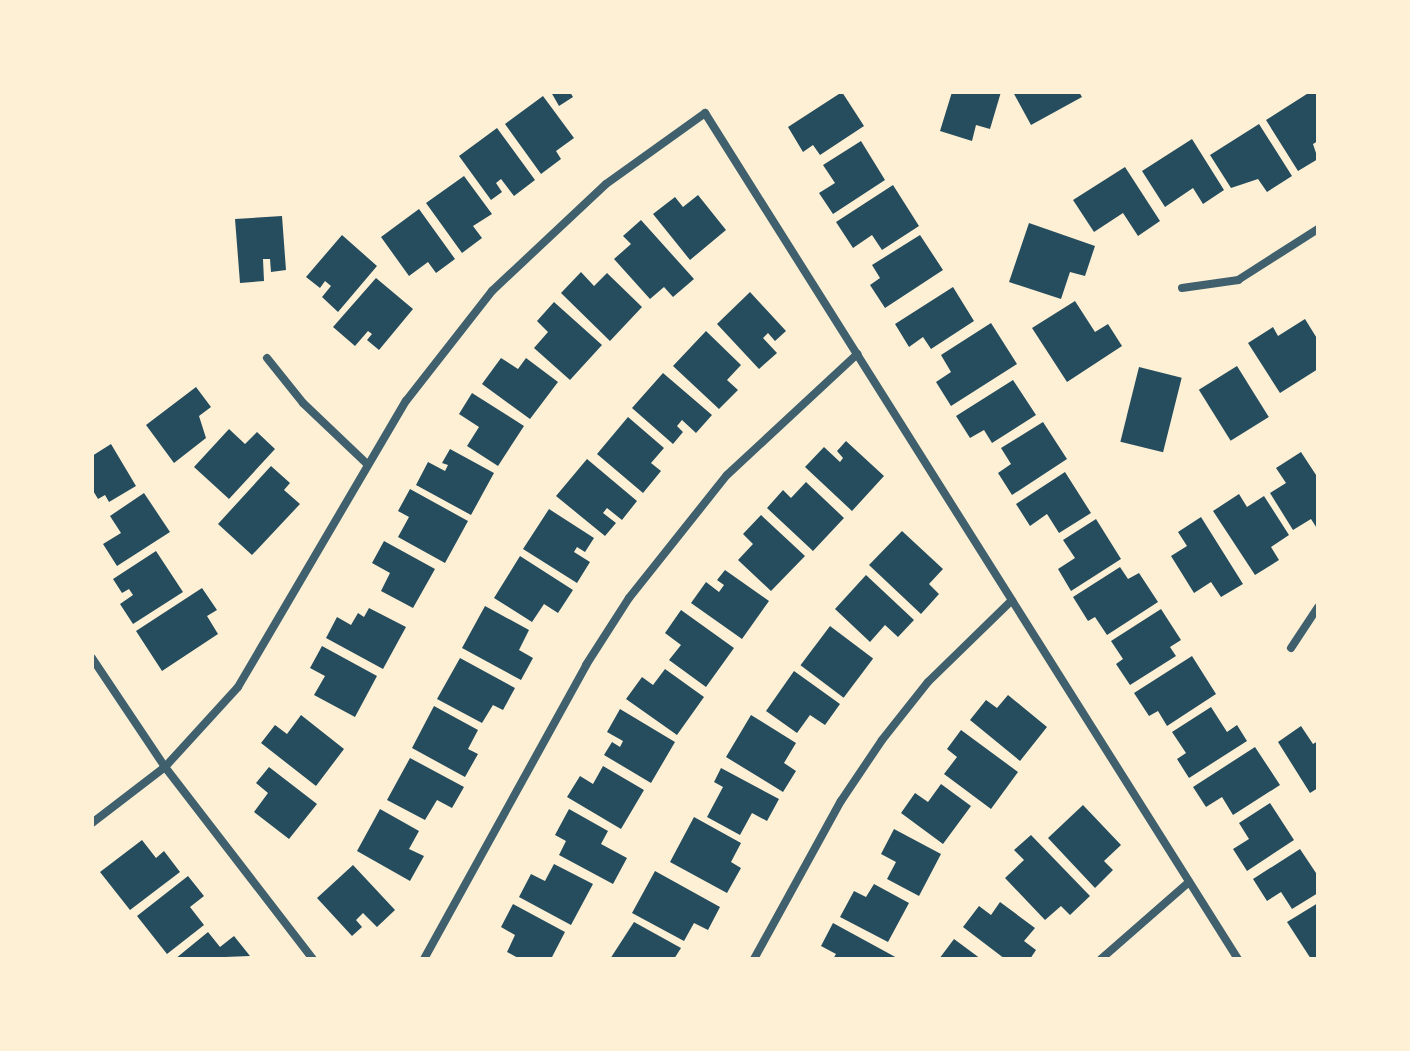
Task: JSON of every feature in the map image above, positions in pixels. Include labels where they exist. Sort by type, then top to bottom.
[{"type":"street","points":[[92,823],[165,767],[207,725],[265,647],[367,464],[447,345],[502,281],[606,184],[705,113],[1238,959]]},
{"type":"street","points":[[1182,288],[1238,280],[1318,229]]},
{"type":"street","points":[[424,959],[586,665],[629,598],[727,475],[857,354]]},
{"type":"street","points":[[267,358],[303,403],[367,464]]},
{"type":"street","points":[[754,959],[841,801],[882,740],[928,682],[1012,600]]},
{"type":"street","points":[[1291,648],[1318,607]]},
{"type":"street","points":[[92,658],[165,767],[313,959]]},
{"type":"street","points":[[1101,959],[1189,882]]},
{"type":"building","points":[[551,92],[570,92],[573,97],[559,106]]},
{"type":"building","points":[[842,92],[864,126],[820,155],[813,145],[803,152],[788,127]]},
{"type":"building","points":[[952,92],[1001,92],[990,129],[976,125],[972,141],[940,131]]},
{"type":"building","points":[[1013,92],[1079,92],[1082,97],[1031,125]]},
{"type":"building","points":[[1310,92],[1318,92],[1318,141],[1313,144],[1318,159],[1298,171],[1266,120]]},
{"type":"building","points":[[543,96],[574,138],[556,151],[561,159],[541,174],[505,124]]},
{"type":"building","points":[[1259,124],[1292,176],[1267,192],[1258,179],[1231,188],[1210,155]]},
{"type":"building","points":[[497,128],[535,180],[514,196],[501,179],[496,183],[502,192],[491,200],[459,156]]},
{"type":"building","points":[[1192,139],[1224,190],[1203,204],[1193,188],[1165,207],[1142,171]]},
{"type":"building","points":[[861,141],[885,180],[833,214],[819,193],[835,183],[823,165]]},
{"type":"building","points":[[1125,167],[1160,221],[1138,236],[1123,213],[1094,232],[1073,200]]},
{"type":"building","points":[[464,176],[492,214],[473,226],[482,238],[462,253],[426,203]]},
{"type":"building","points":[[893,185],[919,226],[882,250],[872,235],[853,248],[836,222]]},
{"type":"building","points":[[698,195],[726,230],[690,260],[653,214],[675,197],[683,207]]},
{"type":"building","points":[[419,209],[455,259],[436,273],[428,262],[409,276],[381,237]]},
{"type":"building","points":[[282,216],[286,270],[271,272],[270,259],[263,259],[264,281],[240,283],[235,219]]},
{"type":"building","points":[[641,220],[694,279],[673,297],[664,287],[650,299],[614,259],[631,244],[623,236]]},
{"type":"building","points":[[1029,223],[1095,246],[1085,276],[1070,272],[1061,299],[1009,282]]},
{"type":"building","points":[[342,235],[377,266],[338,312],[322,297],[331,286],[325,281],[320,288],[306,277]]},
{"type":"building","points":[[920,235],[943,270],[885,308],[870,285],[880,278],[872,265]]},
{"type":"building","points":[[581,272],[594,286],[607,273],[642,307],[610,341],[561,293]]},
{"type":"building","points":[[376,278],[413,309],[379,350],[367,340],[372,334],[368,331],[355,346],[333,327]]},
{"type":"building","points":[[953,287],[974,321],[931,349],[923,337],[909,347],[895,324]]},
{"type":"building","points":[[750,292],[786,331],[775,341],[768,333],[763,338],[777,353],[759,369],[717,324]]},
{"type":"building","points":[[1075,301],[1095,332],[1108,324],[1122,346],[1067,382],[1032,328]]},
{"type":"building","points":[[554,302],[602,345],[570,380],[534,348],[548,332],[537,321]]},
{"type":"building","points":[[1305,319],[1318,340],[1318,369],[1280,393],[1248,343],[1273,327],[1278,336]]},
{"type":"building","points":[[991,323],[1017,364],[951,406],[936,382],[951,372],[941,355]]},
{"type":"building","points":[[706,331],[741,365],[727,380],[738,390],[719,409],[673,366]]},
{"type":"building","points":[[501,358],[518,369],[526,358],[558,382],[530,419],[482,384]]},
{"type":"building","points":[[1237,366],[1269,417],[1231,441],[1199,390]]},
{"type":"building","points":[[1139,367],[1182,378],[1163,452],[1120,442]]},
{"type":"building","points":[[663,373],[712,415],[696,433],[682,420],[677,426],[683,432],[673,444],[632,408]]},
{"type":"building","points":[[1013,380],[1036,415],[992,443],[984,430],[970,438],[956,416]]},
{"type":"building","points":[[196,387],[211,407],[199,416],[206,438],[174,463],[146,425]]},
{"type":"building","points":[[472,393],[524,426],[498,466],[467,446],[479,427],[459,414]]},
{"type":"building","points":[[628,417],[664,448],[651,463],[661,471],[643,493],[597,454]]},
{"type":"building","points":[[1043,422],[1067,459],[1012,495],[998,473],[1011,464],[1001,448]]},
{"type":"building","points":[[229,429],[245,444],[257,432],[275,449],[229,499],[194,467]]},
{"type":"building","points":[[846,441],[884,476],[852,511],[805,467],[824,447],[840,462],[843,458],[837,451]]},
{"type":"building","points":[[111,444],[136,486],[109,502],[105,495],[98,499],[92,489],[92,456]]},
{"type":"building","points":[[450,449],[494,473],[471,515],[416,485],[428,462],[445,471],[448,465],[442,463]]},
{"type":"building","points":[[1301,452],[1318,478],[1318,530],[1311,519],[1293,530],[1270,493],[1286,483],[1276,468]]},
{"type":"building","points":[[587,459],[637,501],[622,520],[607,508],[603,513],[616,523],[605,536],[556,496]]},
{"type":"building","points":[[271,466],[290,483],[284,490],[300,504],[252,555],[218,524]]},
{"type":"building","points":[[1065,472],[1091,513],[1059,533],[1047,514],[1030,526],[1016,504]]},
{"type":"building","points":[[806,482],[844,518],[813,551],[767,508],[783,490],[791,498]]},
{"type":"building","points":[[410,489],[468,521],[445,563],[398,537],[409,517],[398,511]]},
{"type":"building","points":[[144,493],[170,532],[117,566],[103,544],[121,533],[110,516]]},
{"type":"building","points":[[1239,494],[1247,507],[1264,496],[1289,535],[1271,547],[1279,560],[1255,575],[1213,511]]},
{"type":"building","points":[[549,509],[594,538],[585,552],[577,547],[574,552],[590,562],[577,583],[523,549]]},
{"type":"building","points":[[761,515],[805,556],[771,591],[738,560],[753,544],[743,534]]},
{"type":"building","points":[[1201,517],[1243,584],[1221,597],[1211,582],[1194,593],[1171,556],[1187,546],[1178,532]]},
{"type":"building","points":[[1096,519],[1121,559],[1071,591],[1058,569],[1075,558],[1063,540]]},
{"type":"building","points":[[902,531],[943,569],[929,584],[939,594],[921,614],[869,565]]},
{"type":"building","points":[[384,541],[435,569],[413,608],[381,591],[390,573],[372,563]]},
{"type":"building","points":[[156,551],[183,592],[133,624],[120,604],[133,595],[129,589],[122,593],[113,579]]},
{"type":"building","points":[[520,556],[573,590],[558,613],[544,604],[532,622],[494,598]]},
{"type":"building","points":[[1120,567],[1128,579],[1139,573],[1158,602],[1107,635],[1095,617],[1088,621],[1073,597]]},
{"type":"building","points":[[725,570],[769,601],[742,639],[691,603],[706,582],[719,592],[724,585],[717,580]]},
{"type":"building","points":[[866,575],[914,620],[898,637],[885,625],[870,642],[835,609]]},
{"type":"building","points":[[202,588],[217,610],[207,616],[218,634],[162,671],[136,631]]},
{"type":"building","points":[[485,606],[529,630],[519,650],[533,658],[521,680],[462,648]]},
{"type":"building","points":[[369,608],[406,627],[383,669],[326,638],[337,617],[351,625],[358,613],[364,617]]},
{"type":"building","points":[[1161,609],[1181,640],[1170,647],[1176,656],[1130,685],[1116,664],[1123,659],[1111,641]]},
{"type":"building","points":[[681,610],[734,648],[706,687],[669,660],[681,645],[665,633]]},
{"type":"building","points":[[830,626],[873,658],[844,698],[801,665]]},
{"type":"building","points":[[322,646],[377,676],[355,717],[314,695],[325,676],[310,668]]},
{"type":"building","points":[[1192,656],[1216,694],[1167,726],[1158,711],[1149,716],[1134,693]]},
{"type":"building","points":[[460,658],[515,688],[503,710],[493,705],[482,723],[437,699]]},
{"type":"building","points":[[665,669],[704,697],[677,735],[626,699],[642,677],[653,685]]},
{"type":"building","points":[[794,671],[840,704],[825,725],[810,715],[797,733],[766,711]]},
{"type":"building","points":[[1008,695],[1047,727],[1020,761],[970,720],[986,700],[997,708]]},
{"type":"building","points":[[434,706],[478,730],[468,749],[478,754],[465,777],[412,748]]},
{"type":"building","points":[[1211,707],[1227,732],[1237,725],[1247,741],[1189,778],[1177,759],[1186,753],[1172,732]]},
{"type":"building","points":[[620,709],[675,742],[651,783],[604,755],[612,742],[620,747],[623,741],[607,732]]},
{"type":"building","points":[[301,715],[344,749],[316,786],[261,743],[275,725],[287,734]]},
{"type":"building","points":[[751,715],[796,743],[784,763],[796,771],[783,792],[726,757]]},
{"type":"building","points":[[1301,726],[1313,744],[1318,741],[1318,788],[1310,793],[1278,742]]},
{"type":"building","points":[[961,730],[1018,772],[991,809],[944,774],[957,757],[947,749]]},
{"type":"building","points":[[1255,747],[1280,785],[1233,815],[1222,797],[1206,807],[1193,787]]},
{"type":"building","points":[[410,758],[464,787],[452,808],[437,800],[425,820],[387,800]]},
{"type":"building","points":[[603,766],[644,790],[621,829],[567,797],[580,776],[593,784]]},
{"type":"building","points":[[269,767],[317,804],[289,839],[254,812],[268,793],[256,783]]},
{"type":"building","points":[[721,768],[779,799],[767,821],[752,813],[740,835],[707,817],[723,787],[714,782]]},
{"type":"building","points":[[941,784],[971,806],[943,844],[901,813],[915,793],[928,802]]},
{"type":"building","points":[[1270,803],[1294,840],[1247,871],[1233,849],[1249,839],[1239,823]]},
{"type":"building","points":[[1083,805],[1121,845],[1104,861],[1113,870],[1095,888],[1048,838]]},
{"type":"building","points":[[380,809],[419,831],[409,849],[424,856],[410,881],[357,851]]},
{"type":"building","points":[[569,809],[608,831],[601,844],[627,858],[613,884],[559,855],[566,841],[555,835]]},
{"type":"building","points":[[694,817],[741,843],[731,862],[741,868],[727,893],[670,862]]},
{"type":"building","points":[[894,829],[941,854],[919,896],[887,879],[896,862],[881,854]]},
{"type":"building","points":[[1031,835],[1090,896],[1070,915],[1061,906],[1045,920],[1005,878],[1024,860],[1014,850]]},
{"type":"building","points":[[142,840],[156,858],[164,851],[180,872],[130,910],[100,872]]},
{"type":"building","points":[[1300,849],[1318,876],[1318,893],[1292,909],[1281,892],[1267,901],[1253,879]]},
{"type":"building","points":[[554,864],[593,884],[571,925],[519,897],[531,874],[545,881]]},
{"type":"building","points":[[353,865],[395,910],[377,927],[363,913],[356,920],[362,927],[352,936],[317,898]]},
{"type":"building","points":[[655,871],[720,907],[708,930],[694,923],[684,941],[632,913]]},
{"type":"building","points":[[188,876],[204,896],[190,907],[204,925],[167,954],[137,916]]},
{"type":"building","points":[[874,884],[909,903],[888,942],[840,917],[854,891],[866,897]]},
{"type":"building","points":[[1000,902],[1035,928],[1024,941],[1036,950],[1030,959],[1005,959],[963,927],[979,906],[991,915]]},
{"type":"building","points":[[1318,903],[1318,959],[1311,959],[1287,922]]},
{"type":"building","points":[[513,904],[565,932],[551,959],[520,959],[507,952],[515,935],[501,927]]},
{"type":"building","points":[[634,922],[681,948],[674,959],[610,959]]},
{"type":"building","points":[[833,923],[899,959],[833,959],[836,954],[821,946]]},
{"type":"building","points":[[208,932],[220,947],[234,936],[250,956],[175,959]]},
{"type":"building","points":[[954,939],[981,959],[939,959]]}]
